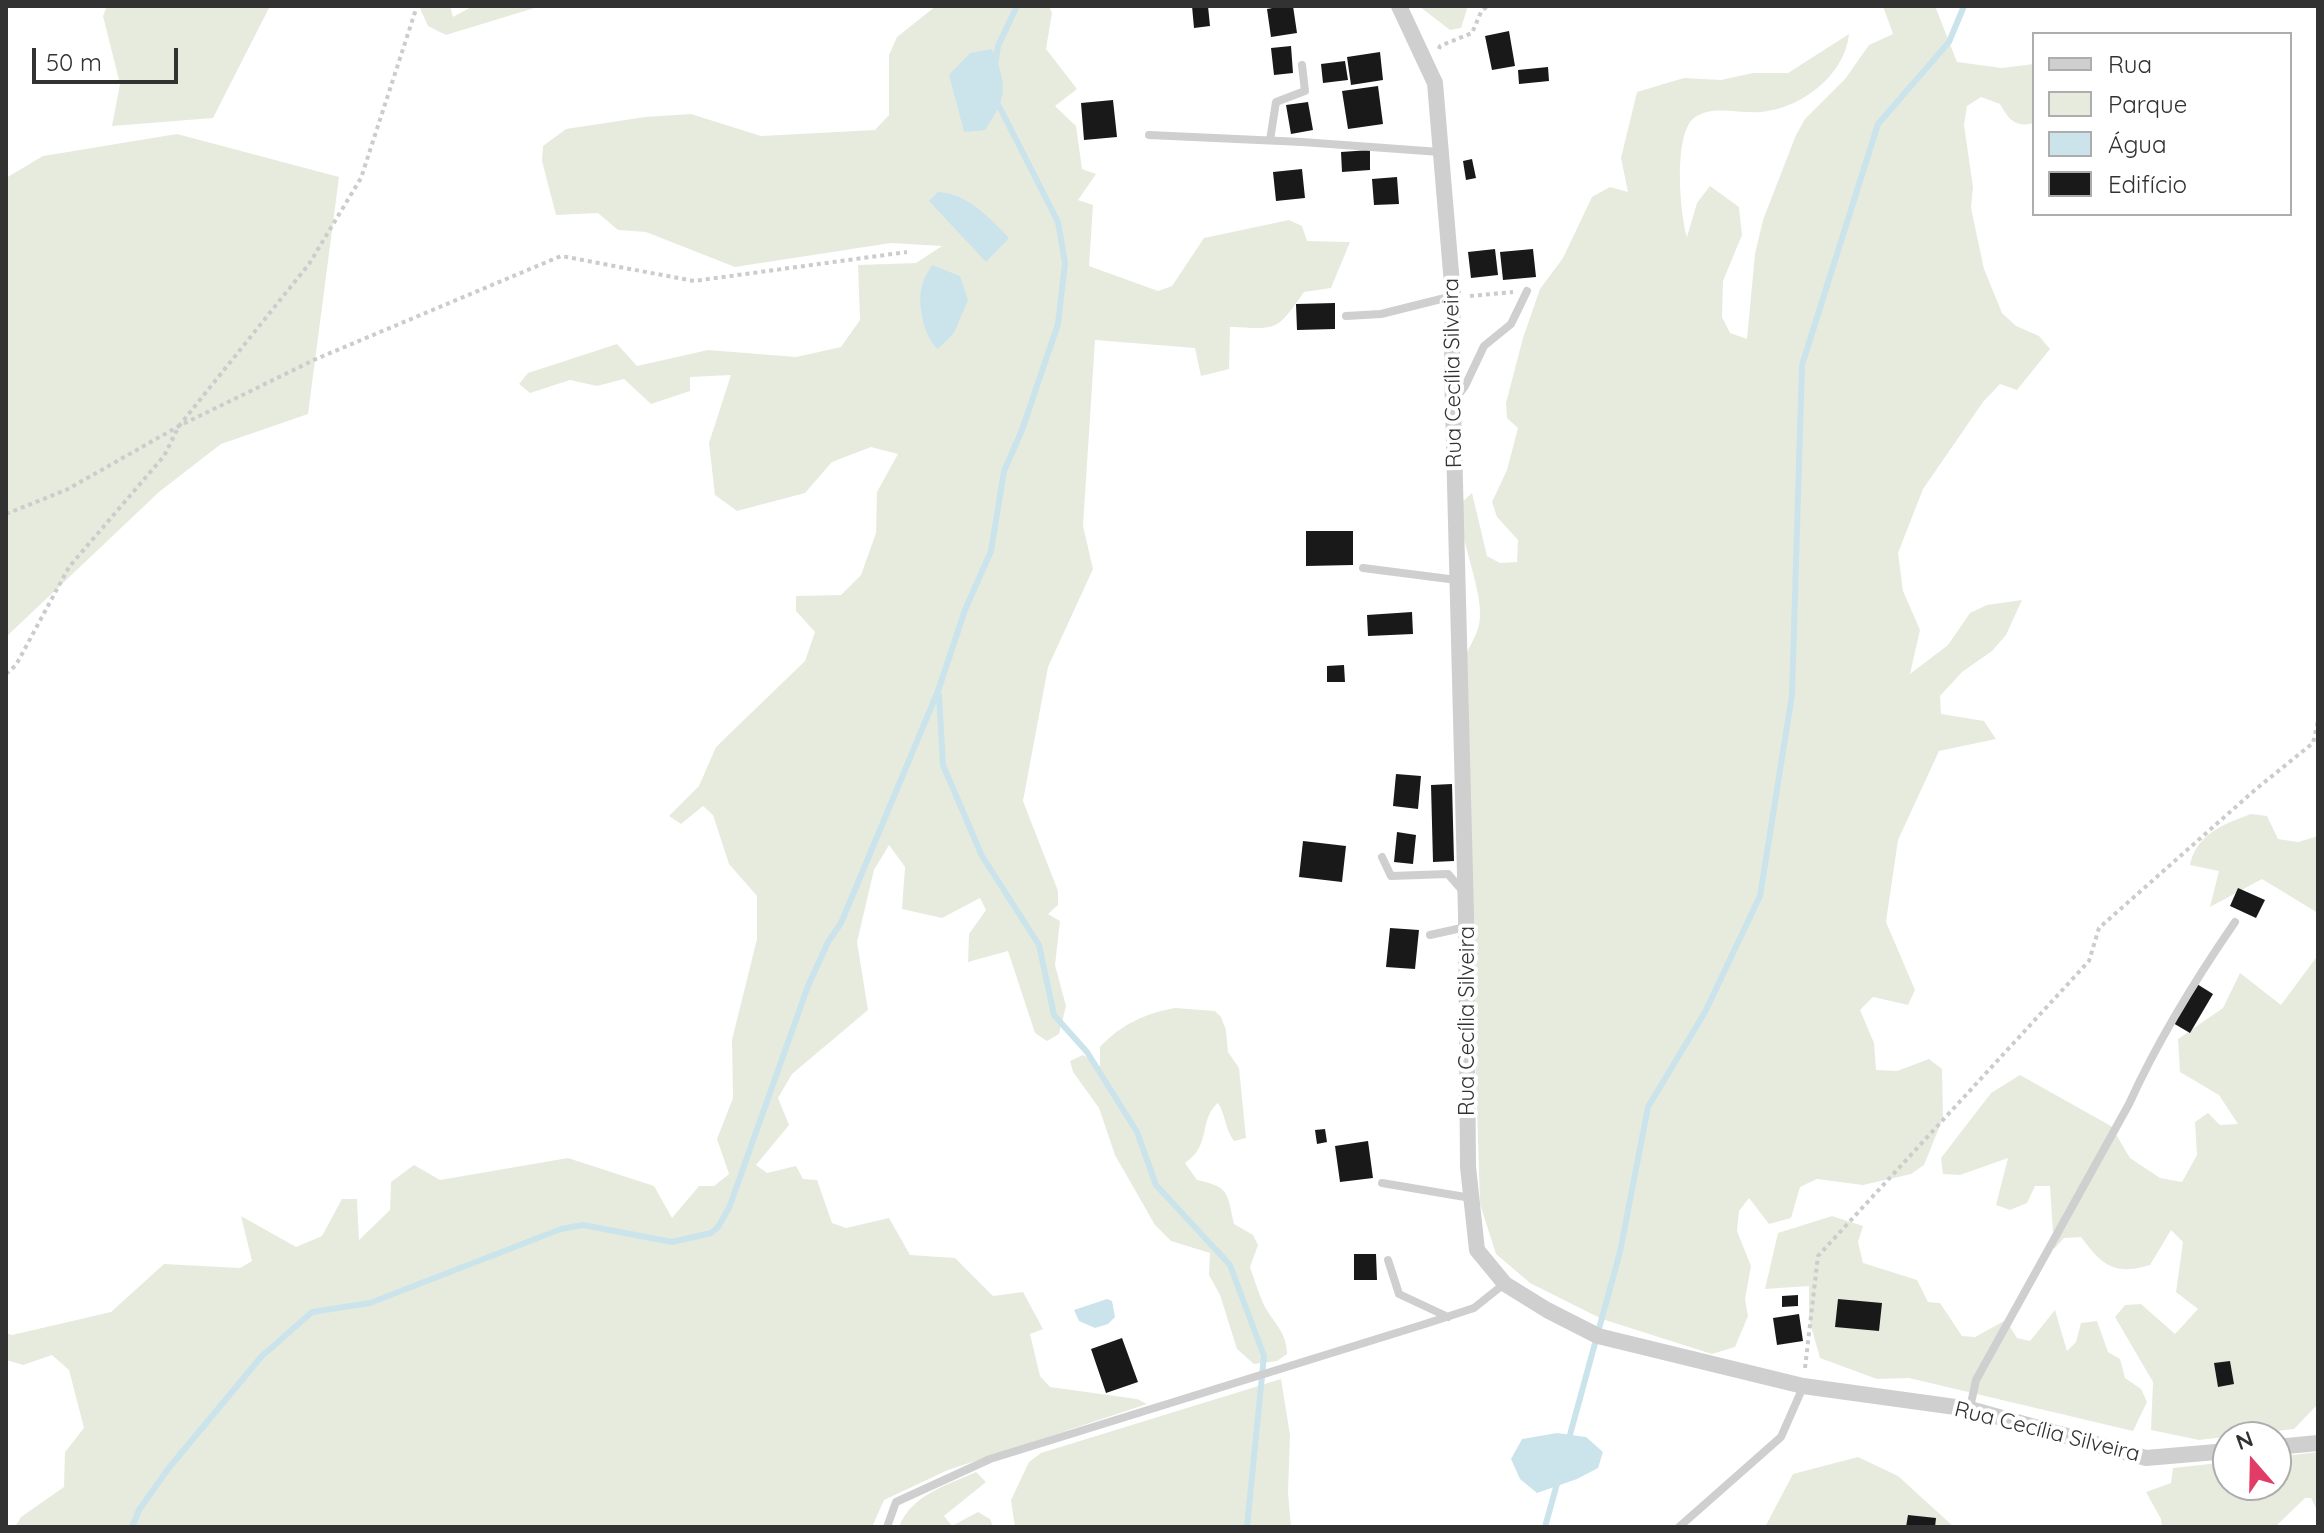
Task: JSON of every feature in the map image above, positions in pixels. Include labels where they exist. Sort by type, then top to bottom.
[{"type":"street","name":"Rua Cecília Silveira","points":[[1399,6],[1435,83],[1453,296],[1468,1167],[1477,1250],[1505,1284],[1598,1336],[1803,1386],[1970,1409],[2146,1458],[2212,1452]]},
{"type":"street","points":[[2292,1445],[2318,1443]]},
{"type":"lane","points":[[1270,140],[1276,102],[1305,91],[1302,65]]},
{"type":"lane","points":[[1149,135],[1441,152]]},
{"type":"lane","points":[[1453,401],[1465,386],[1484,346],[1511,324],[1527,291]]},
{"type":"lane","points":[[1346,316],[1381,314],[1453,296]]},
{"type":"lane","points":[[1363,568],[1458,580]]},
{"type":"lane","points":[[1382,857],[1391,876],[1448,874],[1465,893]]},
{"type":"lane","points":[[1970,1409],[1976,1380],[2129,1104],[2150,1058],[2203,968],[2235,922]]},
{"type":"lane","points":[[1430,935],[1466,927]]},
{"type":"lane","points":[[1382,1183],[1471,1198]]},
{"type":"lane","points":[[1388,1260],[1399,1294],[1448,1317]]},
{"type":"lane","points":[[887,1527],[896,1502],[990,1459],[1448,1317],[1474,1308],[1505,1284]]},
{"type":"lane","points":[[1679,1527],[1781,1437],[1803,1386]]},
{"type":"path","points":[[6,674],[16,665],[69,567],[164,456],[179,426],[309,264],[361,178],[417,6]]},
{"type":"path","points":[[1435,83],[1440,46],[1472,33],[1487,6]]},
{"type":"path","points":[[6,514],[68,489],[179,426],[316,359],[561,256],[694,281],[907,252]]},
{"type":"path","points":[[1453,296],[1527,291]]},
{"type":"path","points":[[1803,1386],[1818,1256],[2089,961],[2099,928],[2256,789],[2313,743],[2318,721]]},
{"type":"green space","points":[[107,6],[270,6],[213,118],[112,126],[120,84],[103,16]]},
{"type":"green space","points":[[419,6],[450,6],[453,17],[473,6],[541,6],[446,35],[428,26]]},
{"type":"green space","points":[[936,6],[1049,6],[1052,13],[1046,49],[1077,89],[1055,106],[1076,126],[1082,169],[1096,174],[1078,200],[1093,205],[1089,266],[1158,291],[1172,286],[1204,238],[1289,220],[1302,226],[1307,241],[1350,242],[1331,288],[1304,292],[1287,315],[1274,325],[1230,327],[1229,369],[1201,376],[1195,348],[1095,340],[1083,526],[1093,569],[1048,667],[1023,801],[1058,891],[1058,905],[1048,914],[1060,921],[1055,965],[1066,1006],[1059,1034],[1047,1041],[1035,1033],[1008,951],[968,962],[969,934],[986,910],[980,898],[942,918],[902,909],[905,867],[889,845],[874,870],[857,942],[868,1010],[792,1074],[778,1098],[789,1125],[756,1165],[767,1173],[796,1166],[803,1179],[817,1180],[832,1223],[846,1228],[889,1218],[910,1255],[955,1258],[993,1296],[1023,1292],[1043,1329],[1030,1334],[1040,1376],[1050,1387],[1137,1399],[1147,1404],[948,1470],[884,1500],[872,1527],[15,1527],[21,1517],[64,1487],[65,1452],[84,1428],[69,1370],[52,1355],[23,1365],[6,1360],[6,1333],[12,1335],[111,1312],[164,1264],[240,1268],[252,1261],[241,1216],[296,1247],[322,1236],[342,1199],[357,1199],[359,1240],[390,1210],[391,1182],[414,1165],[440,1180],[568,1158],[654,1186],[672,1218],[699,1186],[714,1186],[729,1174],[717,1139],[733,1098],[732,1040],[757,939],[757,896],[729,864],[713,815],[703,806],[681,824],[669,816],[699,786],[716,747],[805,661],[815,632],[796,611],[796,596],[841,595],[861,575],[876,533],[877,492],[898,454],[871,447],[832,462],[805,493],[737,511],[715,495],[709,443],[731,375],[690,377],[690,391],[651,404],[624,379],[597,386],[570,380],[530,393],[519,384],[528,373],[617,344],[637,366],[708,350],[796,357],[841,347],[860,320],[858,265],[916,263],[942,246],[891,243],[735,267],[646,232],[618,230],[598,213],[556,215],[542,161],[543,146],[566,129],[645,117],[691,114],[761,136],[875,130],[889,115],[889,55],[897,37]]},
{"type":"green space","points":[[1419,6],[1466,6],[1467,9],[1461,28],[1450,30]]},
{"type":"green space","points":[[1883,6],[1935,6],[1957,62],[2002,68],[2032,64],[2032,123],[2017,123],[2000,104],[1981,97],[1967,106],[1964,125],[1973,187],[1971,208],[1984,269],[2002,313],[2016,326],[2039,336],[2050,349],[2017,390],[2000,384],[1983,402],[1923,489],[1898,553],[1903,591],[1920,630],[1910,674],[1948,645],[1970,613],[1987,605],[2022,600],[2006,635],[1992,651],[1962,672],[1940,696],[1941,714],[1984,721],[1996,739],[1939,751],[1898,840],[1886,922],[1915,990],[1908,1005],[1873,997],[1860,1010],[1874,1043],[1876,1070],[1897,1071],[1929,1059],[1942,1069],[1943,1118],[1924,1165],[1911,1174],[1863,1185],[1817,1179],[1800,1187],[1791,1218],[1769,1224],[1749,1198],[1739,1211],[1737,1231],[1751,1266],[1745,1299],[1748,1316],[1735,1347],[1712,1354],[1602,1319],[1530,1283],[1496,1254],[1480,1204],[1463,660],[1478,629],[1480,612],[1463,534],[1460,504],[1472,493],[1487,556],[1500,563],[1517,562],[1518,540],[1497,517],[1492,502],[1507,470],[1518,428],[1507,418],[1506,403],[1540,289],[1563,258],[1592,197],[1610,187],[1628,192],[1621,158],[1637,92],[1684,78],[1721,80],[1753,73],[1788,73],[1849,34],[1846,49],[1830,76],[1805,97],[1760,112],[1709,111],[1694,118],[1687,127],[1680,175],[1687,237],[1697,203],[1710,186],[1739,207],[1742,235],[1723,281],[1722,317],[1730,333],[1747,339],[1755,254],[1763,220],[1796,135],[1805,119],[1845,79],[1869,45],[1893,34]]},
{"type":"green space","points":[[177,134],[339,177],[308,414],[221,444],[159,492],[6,637],[6,178],[43,156]]},
{"type":"green space","points":[[2251,814],[2267,816],[2278,839],[2298,842],[2318,836],[2318,913],[2262,879],[2210,907],[2219,871],[2190,865],[2193,854],[2213,832]]},
{"type":"green space","points":[[2318,955],[2318,1404],[2294,1429],[2292,1421],[2212,1421],[2212,1438],[2199,1440],[2151,1430],[2153,1382],[2115,1317],[2125,1305],[2141,1304],[2175,1334],[2198,1309],[2176,1292],[2183,1242],[2171,1230],[2150,1265],[2127,1269],[2110,1266],[2081,1237],[2064,1238],[2054,1249],[2050,1186],[2035,1186],[2027,1203],[2010,1210],[1996,1205],[2008,1158],[1960,1175],[1943,1174],[1941,1158],[1991,1093],[2020,1075],[2111,1126],[2130,1158],[2160,1178],[2182,1182],[2197,1155],[2195,1122],[2208,1113],[2220,1125],[2238,1124],[2219,1095],[2180,1072],[2178,1039],[2223,1008],[2240,973],[2281,1005]]},
{"type":"green space","points":[[1175,1008],[1215,1011],[1226,1030],[1228,1052],[1239,1068],[1246,1138],[1234,1141],[1218,1103],[1208,1117],[1199,1148],[1185,1163],[1197,1180],[1216,1185],[1225,1193],[1234,1224],[1253,1235],[1258,1245],[1250,1267],[1263,1303],[1282,1333],[1286,1346],[1287,1354],[1277,1361],[1254,1364],[1237,1349],[1220,1295],[1209,1275],[1210,1253],[1171,1241],[1155,1225],[1115,1155],[1099,1108],[1073,1072],[1070,1061],[1083,1055],[1100,1066],[1100,1047],[1125,1026],[1154,1013]]},
{"type":"green space","points":[[1832,1216],[1863,1226],[1858,1242],[1863,1263],[1917,1280],[1928,1302],[1940,1303],[1962,1336],[1975,1337],[2006,1320],[2017,1338],[2030,1341],[2055,1310],[2067,1351],[2076,1342],[2081,1323],[2097,1321],[2108,1352],[2120,1359],[2125,1378],[2141,1389],[2147,1402],[2133,1431],[1909,1378],[1877,1379],[1820,1358],[1809,1319],[1809,1286],[1765,1289],[1778,1233]]},
{"type":"green space","points":[[1281,1379],[1290,1435],[1288,1493],[1291,1527],[1015,1527],[1011,1500],[1029,1462],[1041,1453]]},
{"type":"green space","points":[[2318,1452],[2318,1527],[2317,1510],[2311,1498],[2305,1498],[2275,1527],[2162,1527],[2161,1519],[2146,1492],[2171,1483],[2173,1468],[2212,1464],[2212,1501],[2292,1501],[2292,1455]]},
{"type":"green space","points":[[1858,1457],[1898,1476],[1954,1527],[1765,1527],[1793,1474]]},
{"type":"green space","points":[[976,1472],[986,1482],[944,1516],[952,1526],[978,1512],[990,1519],[993,1527],[899,1527],[912,1506],[921,1499]]},
{"type":"water","points":[[992,49],[1003,91],[998,108],[985,130],[964,132],[949,75],[970,53]]},
{"type":"water","points":[[938,192],[949,193],[968,202],[1009,238],[986,262],[929,201]]},
{"type":"water","points":[[932,265],[960,276],[968,300],[954,333],[938,349],[928,336],[921,308],[923,282]]},
{"type":"water","points":[[1107,1299],[1112,1301],[1115,1317],[1108,1324],[1095,1328],[1079,1321],[1074,1310]]},
{"type":"water","points":[[1557,1433],[1586,1437],[1603,1452],[1598,1468],[1537,1493],[1520,1479],[1511,1459],[1522,1439]]},
{"type":"building","points":[[1192,6],[1208,6],[1210,26],[1194,28]]},
{"type":"building","points":[[1293,6],[1297,33],[1271,37],[1267,9]]},
{"type":"building","points":[[1509,31],[1515,66],[1492,70],[1485,36]]},
{"type":"building","points":[[1291,46],[1293,73],[1274,75],[1271,48]]},
{"type":"building","points":[[1380,52],[1383,80],[1351,85],[1347,57]]},
{"type":"building","points":[[1345,61],[1348,80],[1323,83],[1321,64]]},
{"type":"building","points":[[1548,67],[1549,81],[1519,84],[1518,70]]},
{"type":"building","points":[[1378,86],[1383,124],[1348,129],[1342,91]]},
{"type":"building","points":[[1113,100],[1117,137],[1084,140],[1081,103]]},
{"type":"building","points":[[1308,102],[1313,130],[1291,134],[1286,105]]},
{"type":"building","points":[[1370,150],[1370,170],[1342,172],[1341,152]]},
{"type":"building","points":[[1472,159],[1476,178],[1466,180],[1463,161]]},
{"type":"building","points":[[1302,169],[1305,198],[1276,201],[1273,172]]},
{"type":"building","points":[[1397,177],[1399,204],[1374,205],[1372,179]]},
{"type":"building","points":[[1495,249],[1498,275],[1471,278],[1468,252]]},
{"type":"building","points":[[1533,249],[1536,277],[1503,280],[1500,252]]},
{"type":"building","points":[[1335,303],[1335,329],[1297,330],[1296,304]]},
{"type":"building","points":[[1306,531],[1353,531],[1353,565],[1306,566]]},
{"type":"building","points":[[1412,612],[1413,634],[1368,636],[1367,615]]},
{"type":"building","points":[[1344,665],[1345,682],[1327,682],[1327,666]]},
{"type":"building","points":[[1396,774],[1421,776],[1418,809],[1393,806]]},
{"type":"building","points":[[1452,784],[1454,861],[1433,862],[1431,785]]},
{"type":"building","points":[[1397,832],[1416,835],[1413,864],[1394,862]]},
{"type":"building","points":[[1303,841],[1346,846],[1342,882],[1299,877]]},
{"type":"building","points":[[2238,888],[2265,900],[2256,918],[2230,906]]},
{"type":"building","points":[[1390,928],[1419,930],[1415,969],[1386,967]]},
{"type":"building","points":[[2197,984],[2213,994],[2190,1033],[2173,1023]]},
{"type":"building","points":[[1325,1129],[1327,1142],[1317,1144],[1315,1130]]},
{"type":"building","points":[[1368,1141],[1373,1178],[1340,1182],[1335,1146]]},
{"type":"building","points":[[1354,1254],[1376,1254],[1377,1280],[1354,1280]]},
{"type":"building","points":[[1798,1295],[1798,1306],[1782,1307],[1782,1296]]},
{"type":"building","points":[[1838,1299],[1882,1303],[1879,1331],[1835,1327]]},
{"type":"building","points":[[1799,1314],[1803,1341],[1777,1345],[1773,1318]]},
{"type":"building","points":[[1122,1338],[1138,1382],[1106,1393],[1091,1349]]},
{"type":"building","points":[[2230,1361],[2234,1384],[2218,1387],[2214,1363]]},
{"type":"building","points":[[1908,1515],[1936,1518],[1935,1527],[1906,1527]]},
{"type":"waterway","points":[[995,66],[998,46],[1017,6]]},
{"type":"waterway","points":[[1568,1442],[1620,1252],[1648,1107],[1705,1012],[1760,896],[1792,695],[1802,365],[1878,124],[1949,42],[1964,6]]},
{"type":"waterway","points":[[132,1527],[139,1510],[168,1469],[261,1357],[312,1312],[370,1303],[561,1229],[583,1225],[672,1242],[711,1233],[718,1227],[729,1208],[808,986],[828,942],[841,923],[938,691],[965,610],[991,551],[1004,471],[1022,430],[1058,324],[1065,263],[1058,222],[998,104]]},
{"type":"waterway","points":[[939,695],[943,765],[982,856],[1039,945],[1054,1015],[1087,1052],[1137,1132],[1156,1185],[1230,1265],[1264,1356],[1247,1527]]},
{"type":"waterway","points":[[1545,1527],[1558,1480]]}]
